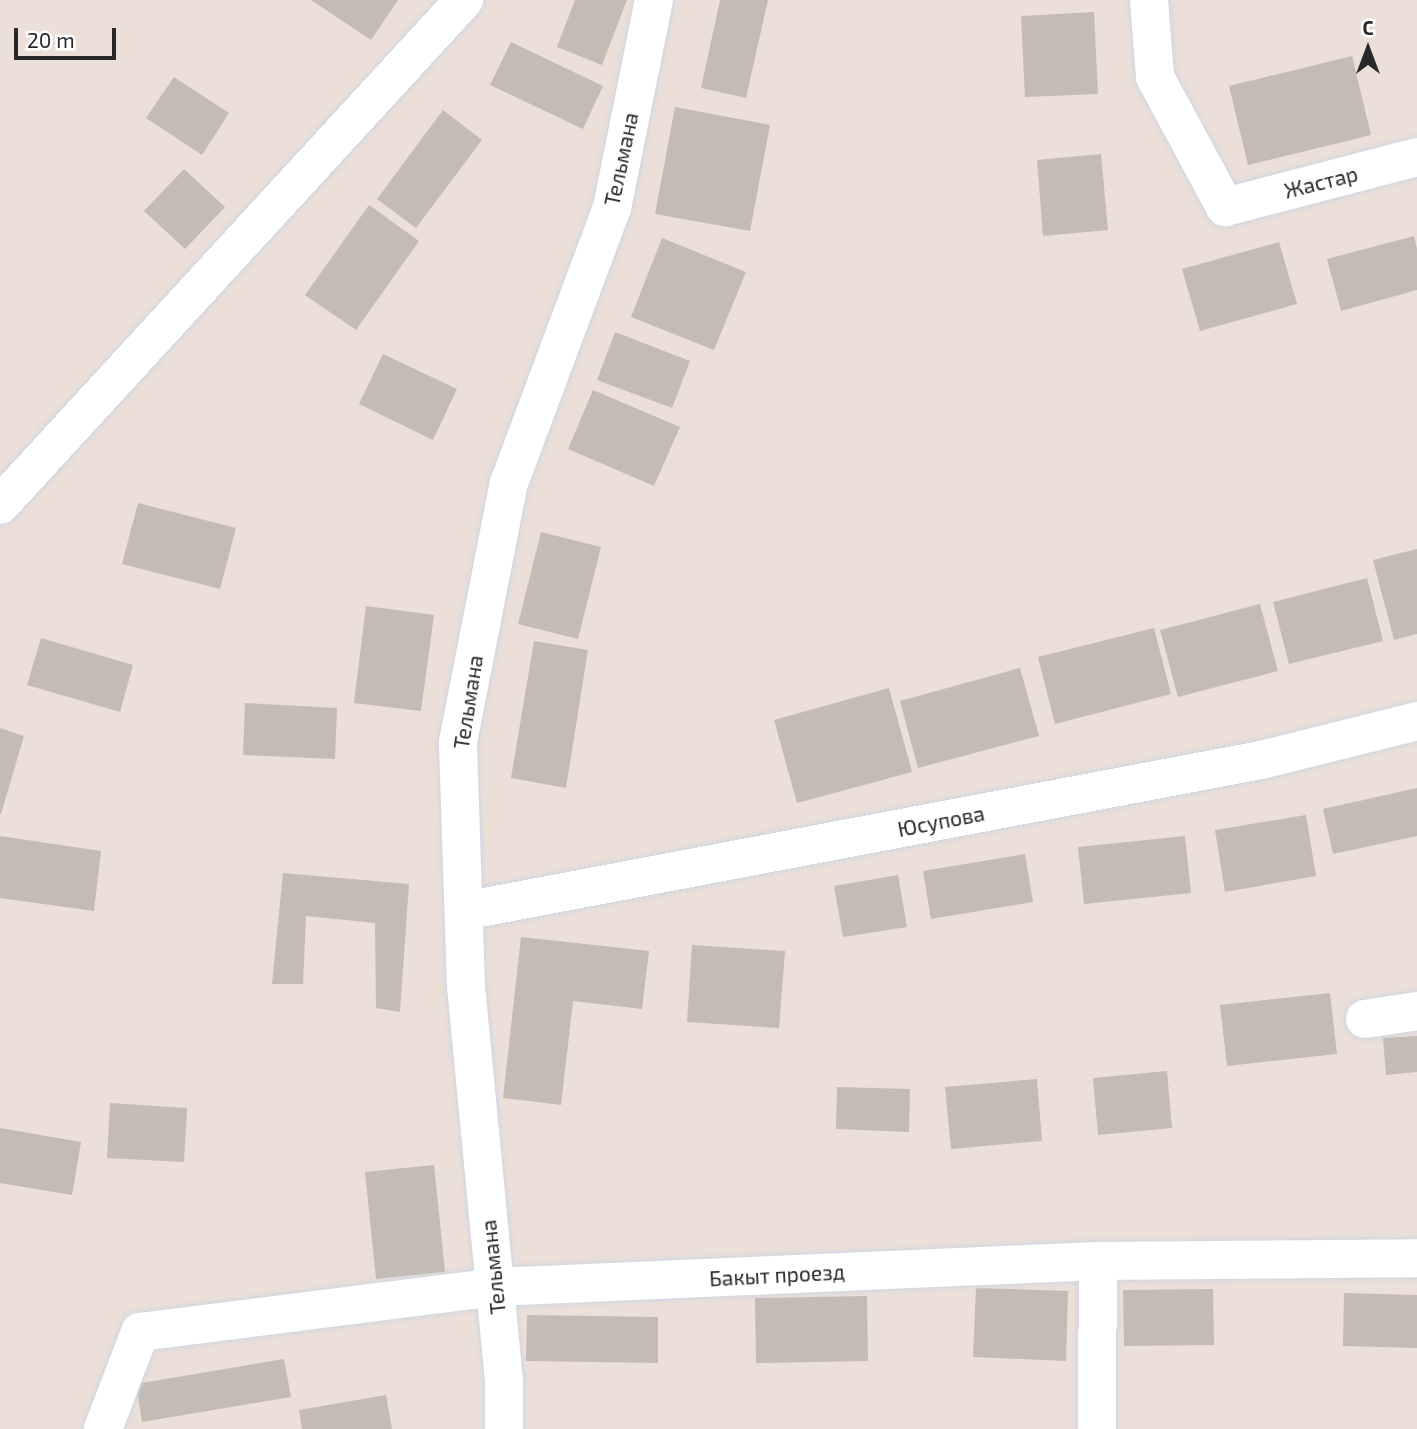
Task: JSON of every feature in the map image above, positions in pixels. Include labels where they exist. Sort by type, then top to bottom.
[{"type":"street","points":[[0,505],[464,0]]},
{"type":"street","name":"Тельмана","points":[[504,1429],[504,1381],[466,986],[458,742],[509,484],[612,208],[654,0]]},
{"type":"street","name":"Жастар","points":[[1149,0],[1155,77],[1225,206],[1417,157]]},
{"type":"street","name":"Юсупова","points":[[464,911],[1261,760],[1417,721]]},
{"type":"street","points":[[1365,1019],[1417,1011]]},
{"type":"street","name":"Бакыт проезд","points":[[103,1429],[139,1332],[495,1287],[1098,1261],[1417,1258]]},
{"type":"street","points":[[1097,1429],[1098,1261]]},
{"type":"building","points":[[311,0],[398,0],[371,40]]},
{"type":"building","points":[[575,0],[627,0],[602,65],[557,47]]},
{"type":"building","points":[[720,0],[768,0],[746,98],[701,88]]},
{"type":"building","points":[[1094,12],[1098,94],[1025,97],[1021,16]]},
{"type":"building","points":[[511,42],[603,86],[583,129],[490,85]]},
{"type":"building","points":[[1352,56],[1371,135],[1248,165],[1229,86]]},
{"type":"building","points":[[174,77],[229,113],[202,155],[146,118]]},
{"type":"building","points":[[675,107],[770,125],[750,231],[655,214]]},
{"type":"building","points":[[443,110],[482,140],[416,228],[377,199]]},
{"type":"building","points":[[1101,154],[1108,230],[1043,236],[1037,160]]},
{"type":"building","points":[[184,169],[225,207],[185,249],[144,211]]},
{"type":"building","points":[[369,205],[419,241],[356,330],[305,295]]},
{"type":"building","points":[[1414,236],[1417,249],[1417,290],[1341,311],[1327,259]]},
{"type":"building","points":[[662,238],[746,272],[714,350],[631,317]]},
{"type":"building","points":[[1279,242],[1297,304],[1200,331],[1182,269]]},
{"type":"building","points":[[615,332],[690,361],[672,408],[597,380]]},
{"type":"building","points":[[383,354],[457,389],[433,440],[359,404]]},
{"type":"building","points":[[593,390],[680,427],[654,486],[568,449]]},
{"type":"building","points":[[138,503],[236,528],[220,589],[122,564]]},
{"type":"building","points":[[541,532],[601,547],[578,639],[518,624]]},
{"type":"building","points":[[1417,549],[1417,634],[1394,640],[1373,560]]},
{"type":"building","points":[[1367,578],[1383,641],[1289,664],[1273,602]]},
{"type":"building","points":[[1260,604],[1278,671],[1178,697],[1160,630]]},
{"type":"building","points":[[366,606],[434,615],[421,711],[354,703]]},
{"type":"building","points":[[1154,628],[1171,694],[1055,724],[1038,657]]},
{"type":"building","points":[[41,638],[133,665],[120,712],[27,685]]},
{"type":"building","points":[[534,641],[588,650],[566,788],[511,778]]},
{"type":"building","points":[[1020,668],[1039,736],[918,768],[900,701]]},
{"type":"building","points":[[889,688],[912,772],[797,803],[774,720]]},
{"type":"building","points":[[245,703],[337,708],[335,759],[243,755]]},
{"type":"building","points":[[0,728],[24,736],[1,814],[0,814]]},
{"type":"building","points":[[1417,788],[1417,836],[1333,854],[1323,809]]},
{"type":"building","points":[[1306,815],[1316,876],[1225,892],[1215,830]]},
{"type":"building","points":[[0,836],[101,851],[94,911],[0,898]]},
{"type":"building","points":[[1185,836],[1191,893],[1084,904],[1078,847]]},
{"type":"building","points":[[1025,854],[1033,902],[931,919],[923,871]]},
{"type":"building","points":[[283,873],[409,884],[400,1012],[376,1008],[375,923],[306,916],[303,984],[272,984]]},
{"type":"building","points":[[898,875],[907,927],[843,937],[834,886]]},
{"type":"building","points":[[521,937],[649,951],[642,1009],[573,1001],[561,1105],[503,1098]]},
{"type":"building","points":[[692,945],[785,951],[779,1028],[687,1022]]},
{"type":"building","points":[[1330,993],[1337,1054],[1227,1066],[1220,1005]]},
{"type":"building","points":[[1417,1036],[1417,1072],[1386,1075],[1383,1038]]},
{"type":"building","points":[[1167,1071],[1172,1128],[1098,1135],[1093,1078]]},
{"type":"building","points":[[1037,1079],[1042,1141],[951,1149],[945,1087]]},
{"type":"building","points":[[837,1087],[910,1089],[909,1132],[836,1129]]},
{"type":"building","points":[[110,1103],[187,1108],[184,1162],[107,1158]]},
{"type":"building","points":[[0,1128],[81,1142],[72,1195],[0,1183]]},
{"type":"building","points":[[434,1165],[445,1272],[376,1279],[365,1172]]},
{"type":"building","points":[[976,1288],[1068,1291],[1066,1361],[973,1357]]},
{"type":"building","points":[[1213,1289],[1214,1345],[1124,1346],[1123,1290]]},
{"type":"building","points":[[1344,1293],[1417,1295],[1417,1348],[1343,1346]]},
{"type":"building","points":[[867,1296],[868,1361],[756,1363],[755,1298]]},
{"type":"building","points":[[527,1315],[658,1317],[658,1363],[526,1361]]},
{"type":"building","points":[[284,1359],[291,1397],[142,1422],[136,1384]]},
{"type":"building","points":[[386,1395],[392,1429],[302,1429],[299,1410]]}]
